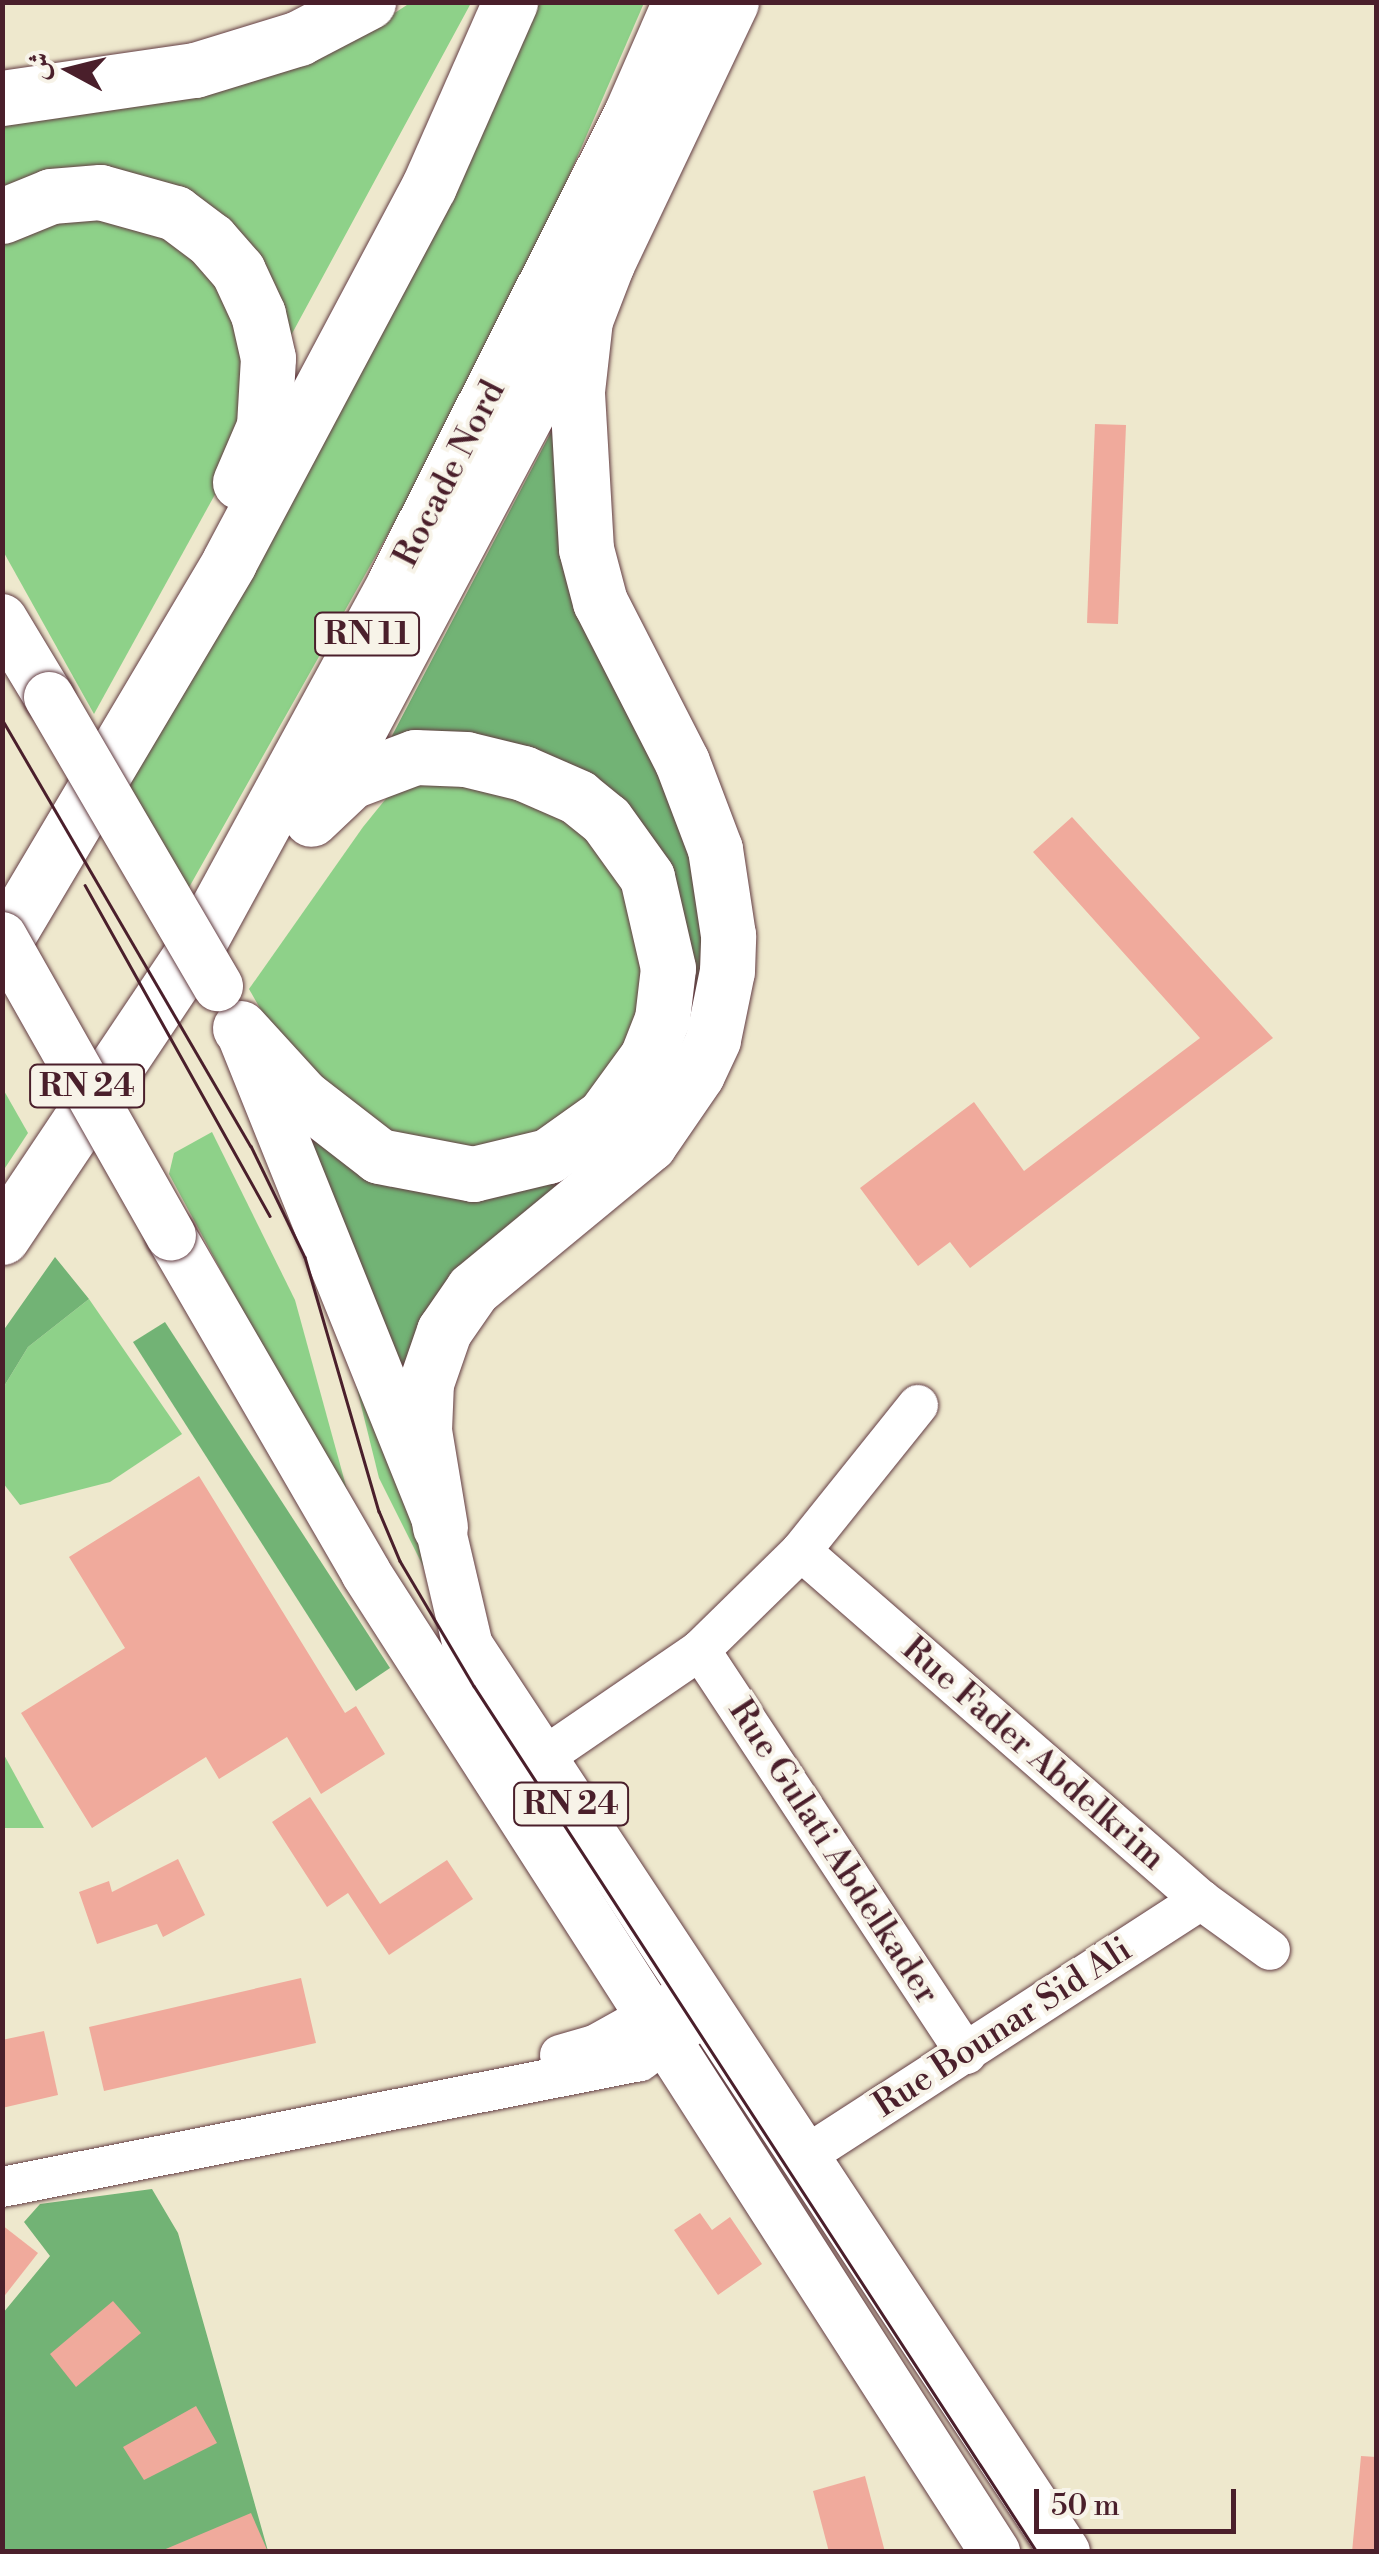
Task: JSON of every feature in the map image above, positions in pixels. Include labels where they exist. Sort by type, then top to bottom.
[{"type":"highway","points":[[2,98],[195,70],[299,38],[368,2]]},
{"type":"highway","points":[[2,945],[130,737],[428,186],[510,2]]},
{"type":"highway","name":"Rocade Nord","points":[[2,1236],[203,934],[396,582],[631,114],[680,2]]},
{"type":"highway","points":[[310,819],[607,263],[730,2]]},
{"type":"highway","points":[[2,216],[51,196],[100,192],[138,198],[175,213],[211,240],[238,271],[258,314],[268,358],[264,426],[130,737]]},
{"type":"highway","points":[[440,1527],[424,1430],[426,1383],[444,1331],[473,1289],[649,1144],[697,1074],[713,1039],[727,971],[728,935],[715,848],[682,762],[600,602],[586,549],[577,391],[585,320],[607,263]]},
{"type":"highway","points":[[203,934],[310,819],[351,781],[414,757],[504,768],[578,797],[606,820],[647,877],[668,968],[662,1019],[647,1057],[604,1116],[548,1156],[473,1174],[379,1156],[303,1097],[229,1007]]},
{"type":"main road","name":"RN 24","points":[[2,619],[229,1007],[440,1527],[468,1646],[1065,2552]]},
{"type":"main road","name":"RN 24","points":[[2,937],[366,1573],[995,2552]]},
{"type":"street","points":[[542,1759],[700,1650],[801,1550],[918,1405]]},
{"type":"street","name":"Rue Fader Abdelkrim","points":[[801,1550],[1200,1900],[1270,1950]]},
{"type":"street","name":"Rue Gulati Abdelkader","points":[[700,1650],[966,2054]]},
{"type":"street","name":"Rue Bounar Sid Ali","points":[[805,2156],[1200,1900]]},
{"type":"street","points":[[2,2186],[108,2157],[657,2031],[701,2001]]},
{"type":"street","points":[[2,2169],[108,2157]]},
{"type":"green space","points":[[410,3],[471,3],[288,341],[245,241],[3,196],[3,110],[387,18]]},
{"type":"green space","points":[[531,3],[644,3],[559,199],[428,463],[187,891],[125,785]]},
{"type":"green space","points":[[105,209],[197,249],[241,321],[245,440],[94,714],[3,551],[2,235]]},
{"type":"green space","points":[[560,415],[647,724],[714,917],[685,1072],[495,1250],[409,1423],[286,1097],[437,1183],[644,1093],[645,834],[384,751]]},
{"type":"green space","points":[[422,775],[550,800],[615,856],[657,955],[624,1076],[519,1155],[404,1146],[290,1061],[249,989],[363,827],[397,785]]},
{"type":"green space","points":[[3,1089],[28,1133],[2,1171]]},
{"type":"green space","points":[[212,1132],[295,1300],[355,1519],[169,1174],[174,1153]]},
{"type":"green space","points":[[55,1257],[89,1299],[28,1347],[3,1388],[3,1331]]},
{"type":"green space","points":[[89,1299],[182,1434],[110,1482],[20,1505],[3,1483],[3,1388],[28,1347]]},
{"type":"green space","points":[[165,1322],[390,1668],[356,1691],[133,1342]]},
{"type":"green space","points":[[354,1377],[456,1632],[379,1478]]},
{"type":"green space","points":[[3,1753],[44,1828],[3,1828]]},
{"type":"green space","points":[[152,2189],[178,2233],[268,2551],[3,2552],[3,2313],[50,2256],[24,2222],[40,2204]]},
{"type":"building","points":[[1095,424],[1126,425],[1118,624],[1087,623]]},
{"type":"building","points":[[1072,817],[1273,1038],[970,1268],[950,1242],[918,1266],[860,1188],[974,1102],[1024,1171],[1200,1038],[1033,852]]},
{"type":"building","points":[[199,1476],[345,1713],[356,1706],[385,1754],[321,1794],[287,1737],[219,1779],[206,1757],[92,1828],[21,1713],[125,1648],[69,1557]]},
{"type":"building","points":[[310,1797],[380,1904],[447,1860],[473,1899],[389,1955],[348,1893],[327,1907],[272,1822]]},
{"type":"building","points":[[178,1859],[205,1915],[163,1937],[157,1924],[97,1944],[79,1892],[109,1881],[112,1892]]},
{"type":"building","points":[[301,1978],[316,2043],[104,2091],[89,2027]]},
{"type":"building","points":[[44,2031],[58,2095],[2,2108],[2,2040]]},
{"type":"building","points":[[700,2213],[712,2230],[730,2217],[762,2264],[718,2295],[674,2230]]},
{"type":"building","points":[[2,2225],[38,2253],[2,2299]]},
{"type":"building","points":[[113,2301],[141,2333],[76,2387],[50,2354]]},
{"type":"building","points":[[196,2406],[217,2443],[144,2480],[123,2447]]},
{"type":"building","points":[[1361,2456],[1376,2457],[1376,2552],[1352,2552]]},
{"type":"building","points":[[865,2476],[885,2552],[829,2552],[813,2491]]},
{"type":"building","points":[[251,2513],[268,2552],[161,2552],[161,2551]]},
{"type":"tram line","points":[[2,719],[251,1146],[305,1257],[379,1511],[400,1561],[474,1686],[1037,2552]]},
{"type":"tram line","points":[[85,885],[270,1216]]}]
